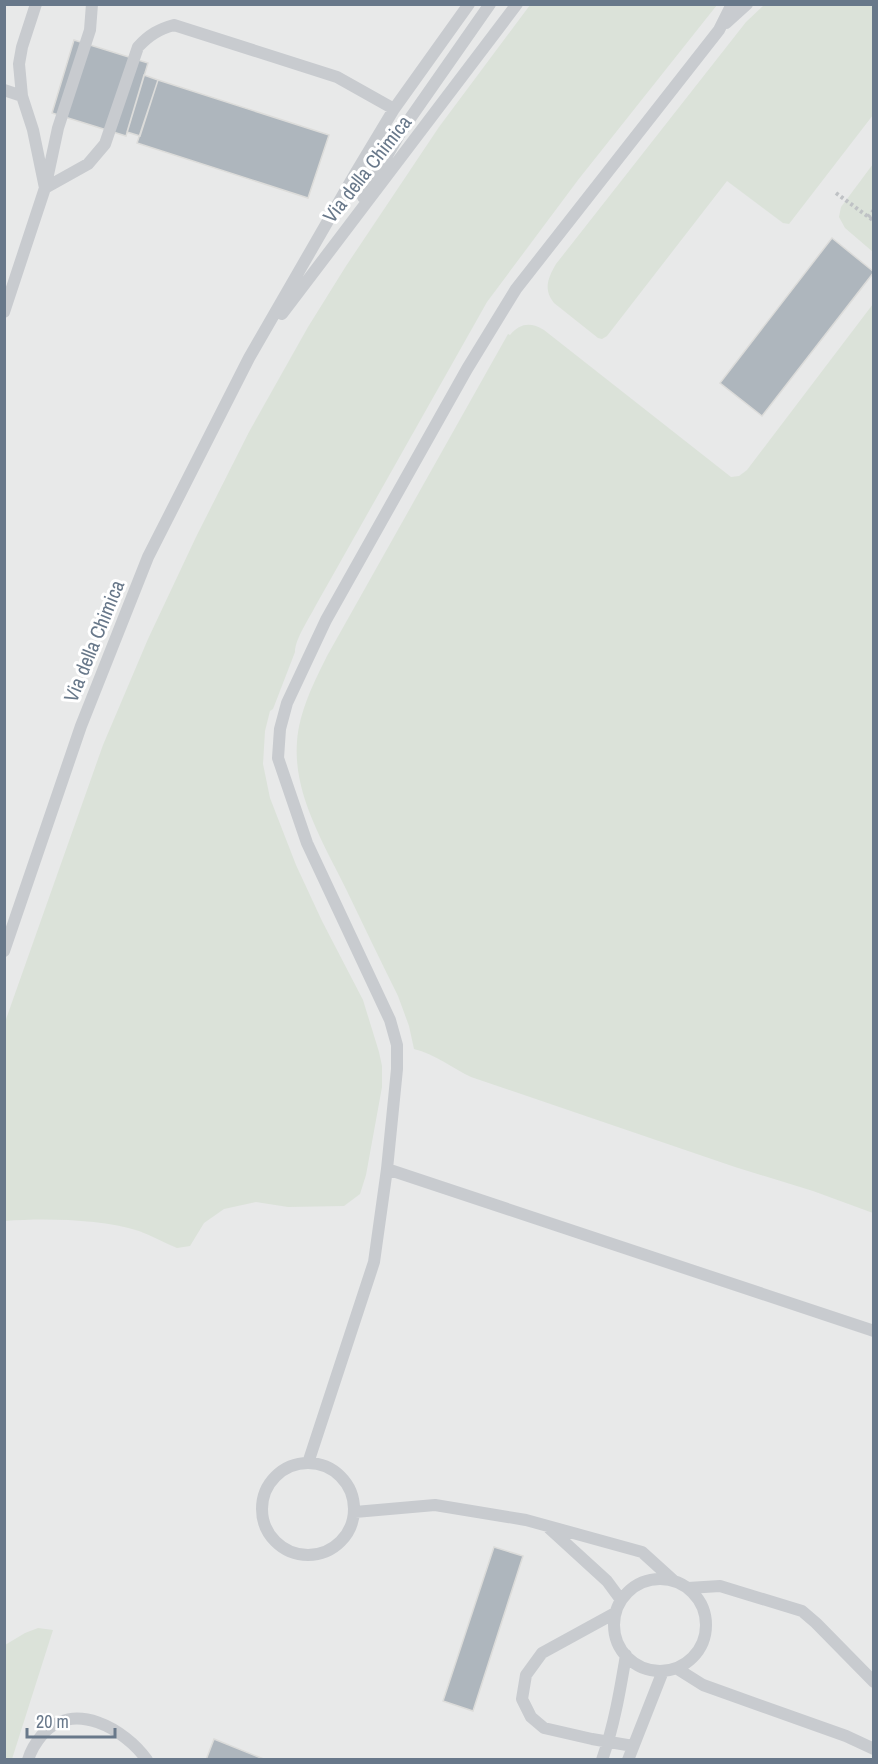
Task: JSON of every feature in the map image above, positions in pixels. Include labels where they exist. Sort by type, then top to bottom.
[{"type":"lane","points":[[36,4],[19,64],[22,96],[33,130],[45,188]]},
{"type":"lane","points":[[4,312],[45,188],[58,128],[90,30],[92,4]]},
{"type":"lane","name":"Via della Chimica","points":[[4,951],[81,726],[148,557],[249,358],[394,109],[469,4]]},
{"type":"lane","points":[[340,237],[402,130],[490,4]]},
{"type":"lane","name":"Via della Chimica","points":[[249,358],[517,4]]},
{"type":"lane","points":[[719,30],[732,4]]},
{"type":"lane","points":[[308,1463],[374,1262],[387,1169],[397,1069],[397,1045],[390,1020],[307,843],[279,758],[280,729],[287,703],[326,620],[467,369],[516,289],[719,30],[747,4]]},
{"type":"lane","points":[[45,188],[88,164],[97,155],[105,144],[138,47],[160,29],[174,25],[337,77],[394,109]]},
{"type":"lane","points":[[4,90],[22,96]]},
{"type":"lane","points":[[387,1169],[873,1331]]},
{"type":"lane","points":[[308,1463],[323,1465],[336,1472],[347,1483],[353,1497],[354,1512],[352,1525],[336,1546],[311,1555],[298,1554],[286,1550],[274,1540],[266,1528],[263,1513],[264,1498],[270,1484],[280,1473],[293,1466],[308,1463]]},
{"type":"lane","points":[[354,1512],[435,1506],[526,1520],[642,1552],[674,1581]]},
{"type":"lane","points":[[549,1527],[607,1581],[621,1600]]},
{"type":"lane","points":[[659,1578],[674,1581],[688,1588],[698,1599],[705,1612],[706,1627],[697,1652],[676,1668],[663,1671],[650,1670],[637,1665],[618,1643],[614,1628],[615,1613],[621,1600],[631,1588],[644,1581],[659,1578]]},
{"type":"lane","points":[[688,1588],[720,1586],[802,1611],[873,1682]]},
{"type":"lane","points":[[615,1613],[542,1653],[526,1675],[522,1699],[531,1718],[544,1728],[633,1746]]},
{"type":"lane","points":[[602,1760],[619,1694],[626,1655]]},
{"type":"lane","points":[[676,1668],[703,1685],[846,1736],[873,1749]]},
{"type":"lane","points":[[628,1760],[663,1671]]},
{"type":"lane","points":[[28,1760],[35,1744],[46,1731],[61,1722],[82,1719],[99,1722],[114,1729],[136,1745],[147,1760]]},
{"type":"path","points":[[836,193],[873,221]]},
{"type":"path","points":[[868,217],[873,210]]},
{"type":"shaded area","points":[[5,5],[873,5],[873,1759],[5,1759]]},
{"type":"shaded area","points":[[530,5],[717,5],[578,180],[487,302],[303,628],[273,709],[270,711],[265,731],[263,764],[270,798],[296,865],[363,1000],[382,1066],[382,1087],[366,1175],[360,1194],[344,1206],[288,1207],[256,1202],[224,1209],[204,1223],[190,1246],[177,1248],[139,1231],[108,1224],[55,1220],[5,1221],[5,1022],[103,745],[148,639],[249,432],[308,327],[439,127]]},
{"type":"shaded area","points":[[764,5],[873,5],[873,115],[789,224],[783,223],[727,181],[607,336],[602,339],[598,338],[554,303],[548,288],[553,269],[746,22]]},
{"type":"shaded area","points":[[873,164],[873,252],[845,228],[839,217],[841,207]]},
{"type":"shaded area","points":[[873,304],[873,1213],[471,1077],[414,1049],[409,1026],[398,996],[312,818],[300,781],[297,742],[304,708],[327,656],[508,334],[526,325],[544,330],[731,477],[739,476],[747,470]]},
{"type":"shaded area","points":[[38,1628],[53,1630],[12,1759],[5,1759],[5,1645]]},
{"type":"building","points":[[74,40],[148,63],[126,136],[52,113]]},
{"type":"building","points":[[144,75],[158,80],[140,136],[127,132]]},
{"type":"building","points":[[158,80],[329,135],[308,198],[137,143]]},
{"type":"building","points":[[832,238],[874,272],[762,416],[720,383]]},
{"type":"building","points":[[494,1547],[523,1556],[473,1711],[443,1701]]},
{"type":"building","points":[[214,1739],[266,1760],[206,1760]]}]
